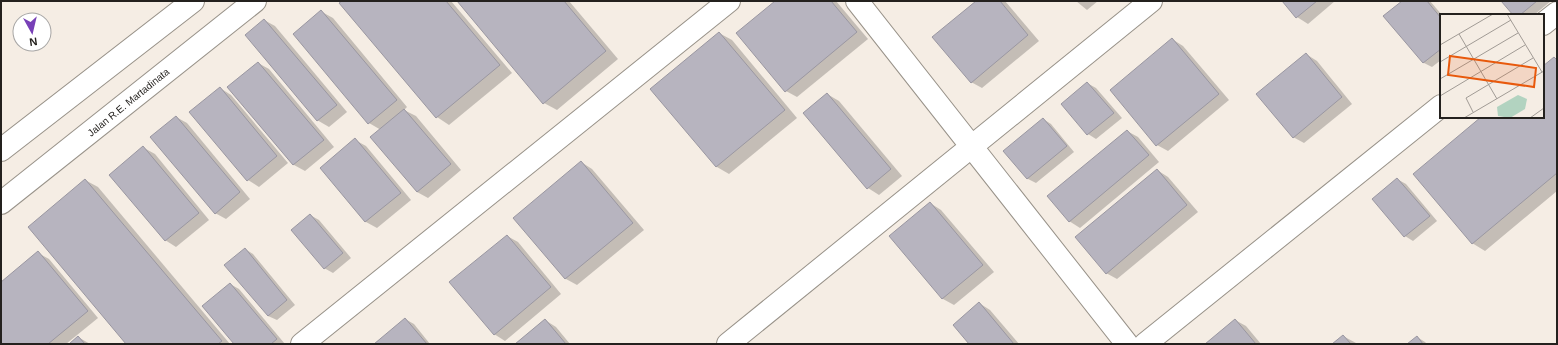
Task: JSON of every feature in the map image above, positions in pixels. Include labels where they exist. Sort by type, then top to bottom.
[{"type":"main road","points":[[1,150],[193,1]]},
{"type":"main road","name":"Jalan R.E. Martadinata","points":[[1,203],[254,1]]},
{"type":"main road","points":[[302,344],[729,1]]},
{"type":"main road","points":[[857,1],[1127,344]]},
{"type":"main road","points":[[728,344],[1151,1]]},
{"type":"main road","points":[[1544,23],[1557,13]]},
{"type":"main road","points":[[1146,344],[1440,107]]},
{"type":"building","points":[[342,1],[446,1],[500,65],[436,118],[339,3]]},
{"type":"building","points":[[457,1],[564,1],[606,51],[543,104]]},
{"type":"building","points":[[775,1],[831,1],[857,32],[785,92],[736,33]]},
{"type":"building","points":[[976,1],[1000,1],[1028,35],[971,83],[932,37]]},
{"type":"building","points":[[1282,1],[1317,1],[1296,18]]},
{"type":"building","points":[[1402,1],[1427,1],[1440,17],[1440,50],[1423,63],[1383,16]]},
{"type":"building","points":[[1501,1],[1537,1],[1521,14],[1512,14]]},
{"type":"building","points":[[321,10],[397,100],[368,124],[293,34]]},
{"type":"building","points":[[264,19],[337,105],[317,121],[245,35]]},
{"type":"building","points":[[719,32],[785,110],[716,167],[650,89]]},
{"type":"building","points":[[1172,38],[1219,94],[1156,146],[1110,90]]},
{"type":"building","points":[[1306,53],[1342,97],[1293,138],[1256,94]]},
{"type":"building","points":[[1554,57],[1557,60],[1557,173],[1472,244],[1413,174],[1480,118],[1544,118],[1544,65]]},
{"type":"building","points":[[258,62],[324,140],[293,165],[227,87]]},
{"type":"building","points":[[1087,82],[1114,113],[1087,135],[1061,104]]},
{"type":"building","points":[[220,87],[277,156],[247,181],[189,112]]},
{"type":"building","points":[[827,93],[891,169],[867,189],[803,113]]},
{"type":"building","points":[[404,109],[451,164],[417,192],[370,137]]},
{"type":"building","points":[[176,116],[240,192],[215,214],[150,137]]},
{"type":"building","points":[[1043,118],[1067,146],[1027,179],[1003,151]]},
{"type":"building","points":[[1127,130],[1149,155],[1069,222],[1047,196]]},
{"type":"building","points":[[355,138],[401,193],[365,222],[320,168]]},
{"type":"building","points":[[143,146],[199,213],[165,241],[109,175]]},
{"type":"building","points":[[581,161],[633,223],[565,279],[513,218]]},
{"type":"building","points":[[1157,169],[1187,205],[1106,274],[1075,237]]},
{"type":"building","points":[[1397,178],[1430,216],[1404,237],[1372,199]]},
{"type":"building","points":[[85,179],[222,341],[218,344],[126,344],[28,227]]},
{"type":"building","points":[[930,202],[983,265],[942,299],[889,236]]},
{"type":"building","points":[[310,214],[343,253],[324,269],[291,230]]},
{"type":"building","points":[[507,235],[551,287],[494,335],[449,282]]},
{"type":"building","points":[[245,248],[287,300],[268,316],[224,265]]},
{"type":"building","points":[[38,251],[88,311],[48,344],[1,344],[1,282]]},
{"type":"building","points":[[230,283],[277,339],[271,344],[234,344],[202,306]]},
{"type":"building","points":[[979,302],[1014,344],[969,344],[953,325]]},
{"type":"building","points":[[405,318],[427,344],[374,344]]},
{"type":"building","points":[[545,319],[566,344],[515,344]]},
{"type":"building","points":[[1235,319],[1256,344],[1205,344]]},
{"type":"building","points":[[1343,335],[1351,344],[1332,344]]},
{"type":"building","points":[[78,336],[85,344],[69,344]]},
{"type":"building","points":[[1417,336],[1423,344],[1407,344]]}]
